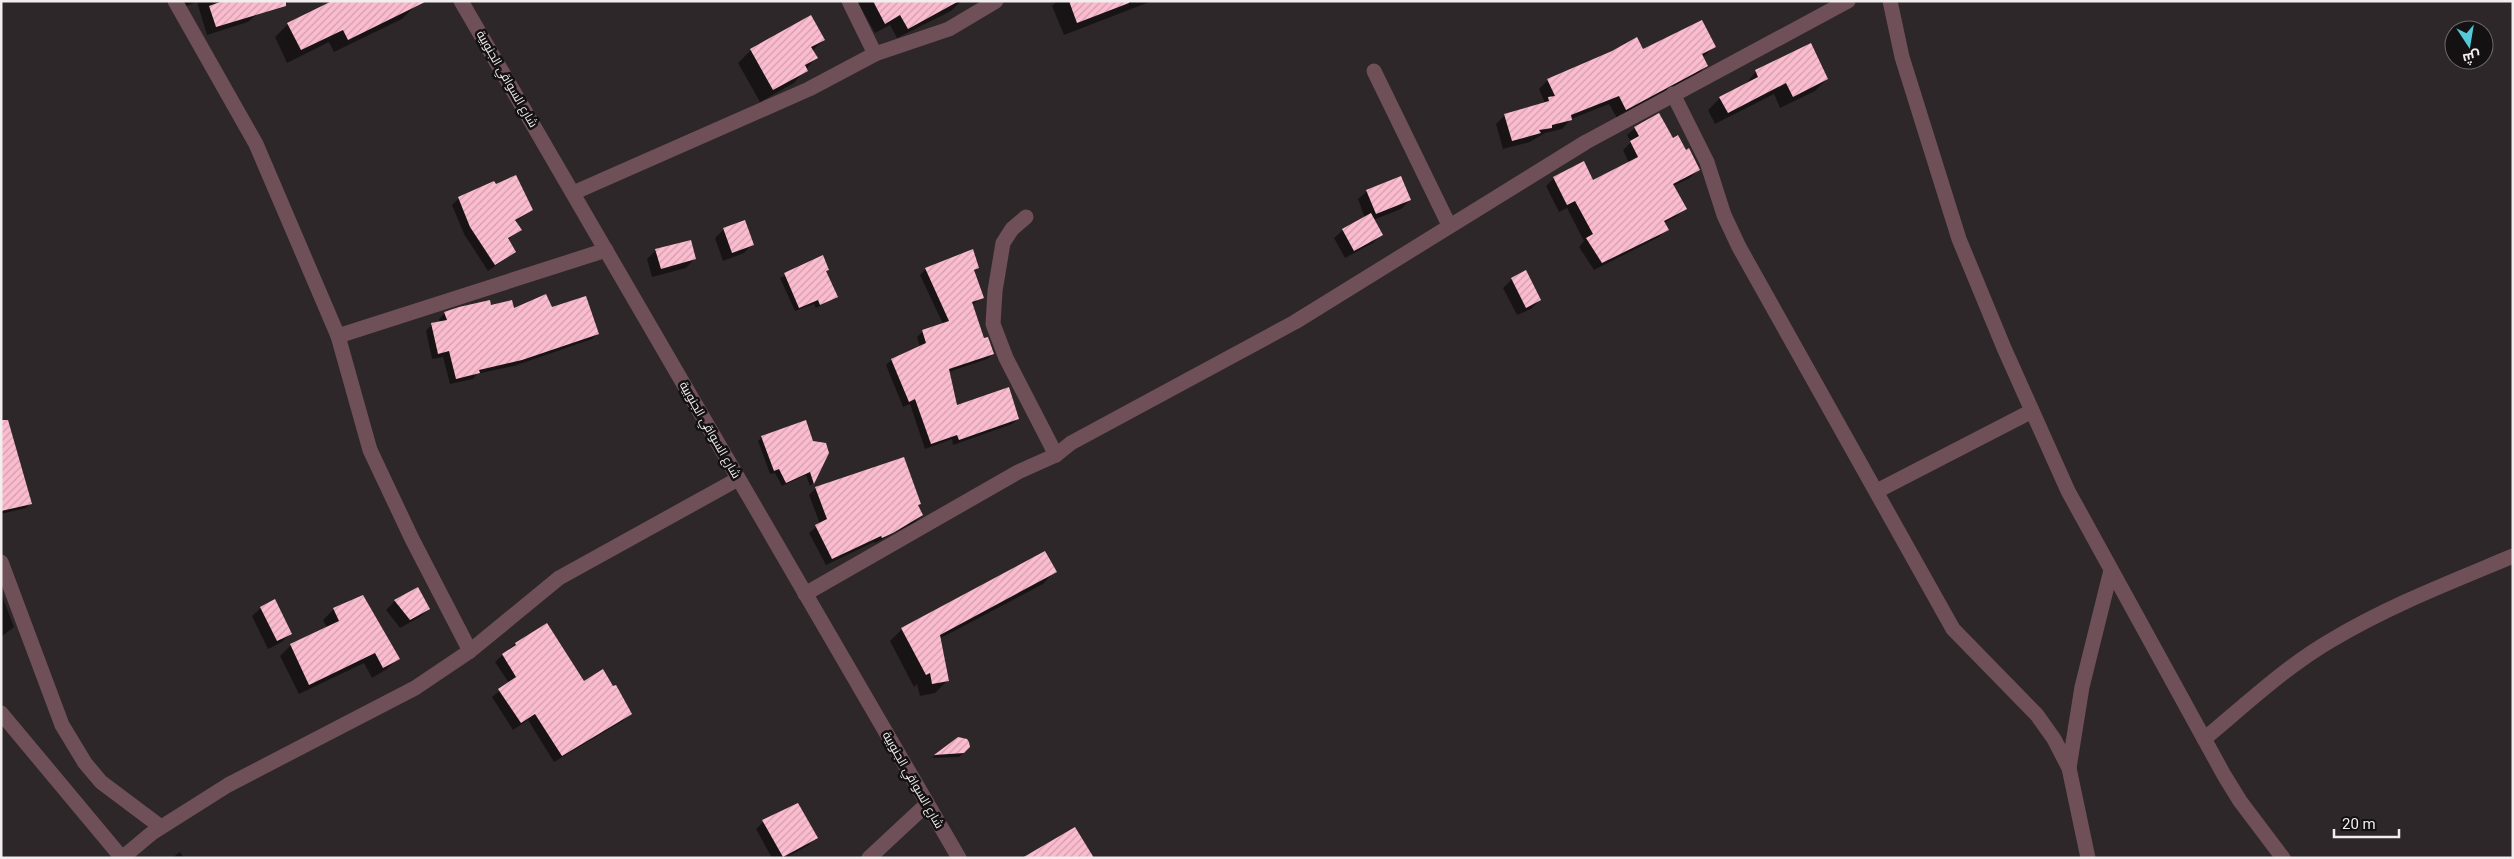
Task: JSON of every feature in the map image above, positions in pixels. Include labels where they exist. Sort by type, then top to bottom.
[{"type":"street","points":[[175,1],[256,144],[338,336],[370,450],[412,539],[470,651]]},
{"type":"street","points":[[849,1],[875,54]]},
{"type":"street","points":[[573,193],[809,89],[875,54],[949,29],[996,1]]},
{"type":"street","points":[[805,594],[1018,472],[1056,455],[1071,443],[1295,322],[1586,142],[1848,1]]},
{"type":"street","points":[[1890,1],[1902,57],[1959,239],[2068,491],[2204,739],[2240,800],[2284,858]]},
{"type":"street","name":"شارع السواقي الجنوبية","points":[[463,2],[959,858]]},
{"type":"street","points":[[1374,71],[1449,225]]},
{"type":"street","points":[[1673,94],[1707,162],[1724,215],[1739,247],[1953,629],[2037,714],[2054,739],[2069,768],[2088,858]]},
{"type":"street","points":[[1026,217],[1012,229],[1003,243],[995,292],[993,324],[1006,358],[1056,455]]},
{"type":"street","points":[[338,336],[606,250]]},
{"type":"street","points":[[1877,491],[2032,411]]},
{"type":"street","points":[[1,714],[122,858],[161,827],[228,785],[416,688],[470,651],[559,578],[738,479]]},
{"type":"street","points":[[2204,739],[2279,676],[2329,641],[2405,601],[2513,556]]},
{"type":"street","points":[[1,562],[62,724],[85,763],[101,782],[161,827]]},
{"type":"street","points":[[2069,768],[2082,687],[2111,570]]},
{"type":"street","points":[[869,858],[927,804]]},
{"type":"building","points":[[223,1],[286,1],[286,6],[216,27],[209,6]]},
{"type":"building","points":[[332,1],[427,1],[348,40],[343,30],[301,50],[287,23]]},
{"type":"building","points":[[873,1],[959,1],[908,29],[900,15],[885,24]]},
{"type":"building","points":[[1069,1],[1129,1],[1129,3],[1077,23]]},
{"type":"building","points":[[811,15],[825,40],[811,47],[818,58],[805,65],[808,71],[773,90],[750,49]]},
{"type":"building","points":[[1702,20],[1716,47],[1702,54],[1708,66],[1626,110],[1619,96],[1571,115],[1572,120],[1552,125],[1552,128],[1539,130],[1541,133],[1512,141],[1504,114],[1549,101],[1548,97],[1555,96],[1547,79],[1612,51],[1637,37],[1643,49]]},
{"type":"building","points":[[1811,43],[1828,79],[1793,97],[1786,83],[1728,113],[1719,97],[1758,77],[1755,70]]},
{"type":"building","points":[[1659,113],[1673,138],[1678,135],[1686,150],[1689,148],[1700,170],[1673,184],[1687,209],[1664,221],[1669,230],[1602,263],[1586,238],[1593,234],[1575,201],[1567,205],[1553,177],[1584,161],[1593,180],[1638,157],[1630,141],[1639,136],[1634,127]]},
{"type":"building","points":[[516,175],[533,210],[515,220],[522,230],[508,238],[516,252],[495,265],[470,227],[458,197],[494,181],[496,184]]},
{"type":"building","points":[[1401,176],[1411,200],[1376,214],[1366,190]]},
{"type":"building","points":[[1371,213],[1383,235],[1354,251],[1342,229]]},
{"type":"building","points":[[745,220],[754,245],[732,253],[723,228]]},
{"type":"building","points":[[691,240],[696,259],[661,269],[655,249]]},
{"type":"building","points":[[973,249],[979,268],[974,270],[984,298],[972,302],[984,338],[988,337],[994,354],[949,369],[957,405],[1009,387],[1019,419],[959,440],[957,435],[931,444],[915,399],[909,402],[891,359],[926,343],[922,330],[949,321],[925,268]]},
{"type":"building","points":[[823,255],[829,270],[826,271],[838,297],[820,305],[818,300],[799,308],[784,273]]},
{"type":"building","points":[[1526,270],[1541,300],[1526,308],[1511,278]]},
{"type":"building","points":[[546,294],[552,307],[586,296],[599,334],[522,360],[479,370],[480,373],[456,379],[449,351],[438,354],[431,323],[447,320],[444,312],[459,307],[490,300],[491,305],[512,300],[514,308]]},
{"type":"building","points":[[1,420],[8,420],[32,504],[1,511]]},
{"type":"building","points":[[806,420],[813,441],[826,443],[829,453],[814,484],[810,472],[786,483],[779,469],[774,471],[761,436]]},
{"type":"building","points":[[904,457],[921,504],[918,505],[923,515],[893,533],[882,538],[881,536],[832,559],[815,525],[827,519],[815,487]]},
{"type":"building","points":[[1045,551],[1057,572],[940,635],[949,681],[932,684],[930,673],[926,675],[901,628]]},
{"type":"building","points":[[418,587],[430,609],[410,620],[394,600]]},
{"type":"building","points":[[363,595],[400,659],[383,668],[375,653],[309,685],[290,644],[339,621],[333,608]]},
{"type":"building","points":[[275,599],[292,634],[277,641],[260,607]]},
{"type":"building","points":[[547,623],[584,681],[603,669],[613,686],[616,685],[632,714],[562,756],[535,714],[521,723],[498,689],[516,677],[502,654],[516,645],[515,643]]},
{"type":"building","points":[[958,737],[967,739],[969,742],[970,747],[964,753],[934,755]]},
{"type":"building","points":[[798,803],[818,838],[783,857],[762,820]]},
{"type":"building","points":[[1075,827],[1094,858],[1022,858]]}]
